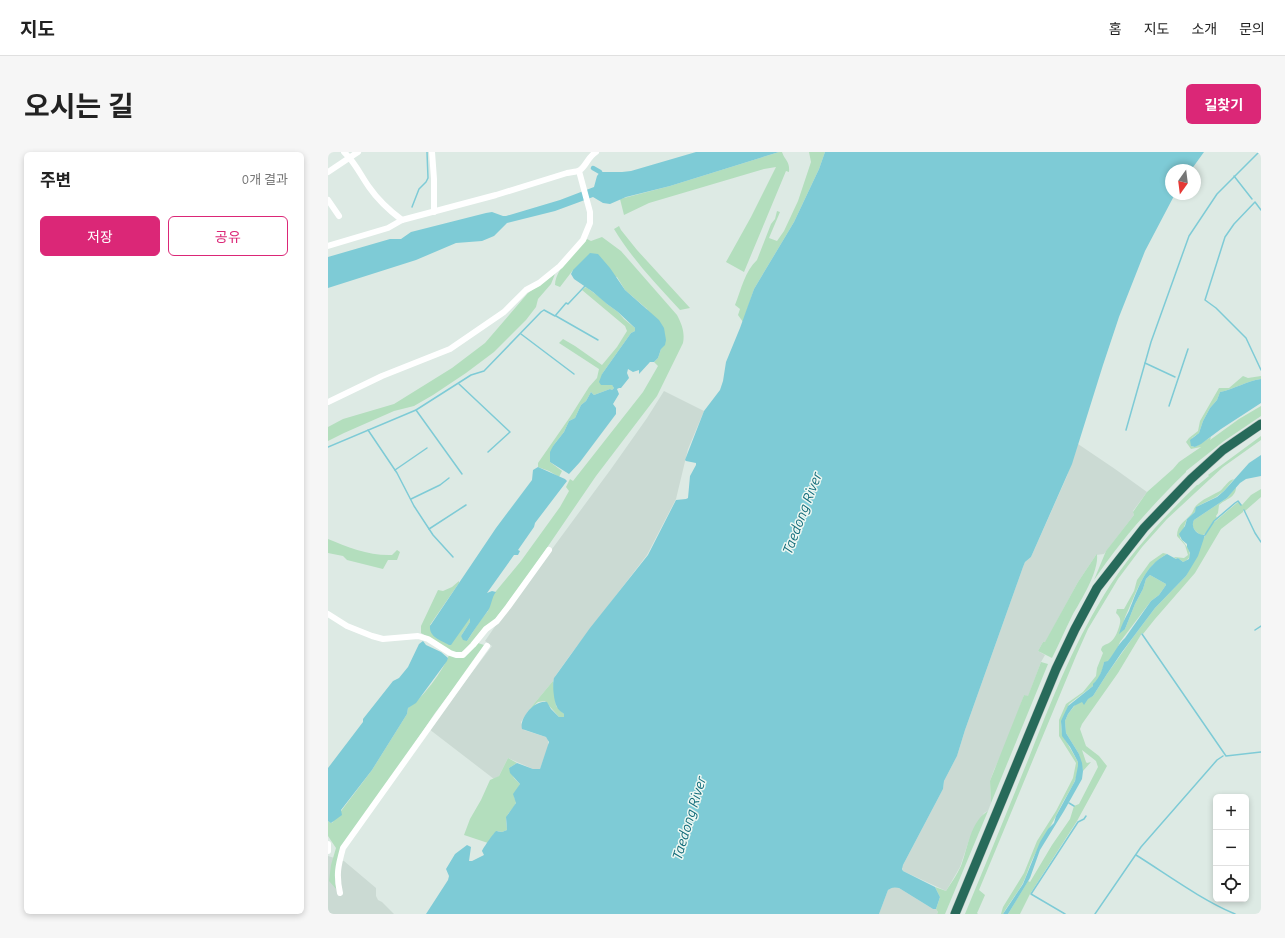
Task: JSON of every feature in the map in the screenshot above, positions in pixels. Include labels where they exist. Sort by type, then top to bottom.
[{"type":"highway","points":[[956,914],[1056,669],[1097,588],[1144,528],[1190,479],[1223,450],[1261,424]]},
{"type":"street","points":[[344,152],[350,157],[370,188],[392,212],[402,220]]},
{"type":"street","points":[[328,172],[358,152]]},
{"type":"street","points":[[432,152],[434,212]]},
{"type":"street","points":[[328,246],[388,228],[402,220],[496,195],[567,173],[579,171],[583,168],[590,156],[596,152]]},
{"type":"street","points":[[328,402],[382,376],[450,349],[504,312],[526,290],[539,283],[560,266],[583,240],[590,223],[590,212],[579,171]]},
{"type":"street","points":[[328,200],[339,216]]},
{"type":"street","points":[[328,614],[348,626],[372,636],[384,639],[418,636],[428,639],[450,653],[463,655],[486,629],[497,621],[549,550]]},
{"type":"street","points":[[340,893],[337,880],[337,870],[343,848],[487,646]]},
{"type":"street","points":[[328,844],[328,851]]},
{"type":"shaded area","points":[[664,391],[704,411],[688,449],[676,499],[647,555],[521,722],[524,730],[548,739],[548,747],[540,769],[533,769],[508,758],[499,776],[494,779],[429,729],[492,646],[485,641],[496,625],[611,469]]},
{"type":"shaded area","points":[[1078,444],[1147,492],[1133,511],[1134,515],[1104,554],[1096,555],[1078,582],[1045,643],[1043,642],[1038,651],[1045,655],[1028,697],[1024,695],[1008,740],[994,770],[990,781],[991,803],[988,811],[984,813],[969,840],[960,867],[946,891],[903,871],[902,867],[943,789],[944,781],[957,756],[1023,567],[1025,562],[1031,557],[1067,476]]},
{"type":"shaded area","points":[[328,856],[344,861],[376,888],[376,896],[378,900],[394,914],[328,914]]},
{"type":"shaded area","points":[[895,887],[933,909],[936,909],[938,912],[937,914],[879,914],[888,890]]},
{"type":"green space","points":[[782,152],[788,163],[789,172],[786,171],[744,272],[726,262],[776,167],[764,169],[649,203],[624,215],[620,199],[670,186]]},
{"type":"green space","points":[[809,152],[825,152],[819,169],[794,222],[754,289],[743,322],[738,315],[740,309],[735,305],[744,281],[749,270],[757,260],[777,211],[780,212],[769,238],[777,241],[784,231],[798,201],[811,162]]},
{"type":"green space","points":[[619,226],[637,250],[690,308],[680,310],[645,271],[614,229]]},
{"type":"green space","points":[[602,237],[621,251],[677,315],[683,329],[683,343],[657,396],[596,476],[529,574],[493,622],[484,627],[469,647],[460,653],[455,653],[421,633],[421,626],[438,590],[443,591],[452,587],[459,581],[430,625],[470,617],[470,622],[461,636],[467,641],[488,611],[492,596],[521,561],[560,507],[569,491],[566,487],[570,479],[573,481],[643,392],[658,366],[654,362],[658,358],[661,349],[647,309],[625,290],[617,277],[573,270],[560,287],[555,285],[562,266],[572,254],[587,239],[591,241]]},
{"type":"green space","points":[[555,274],[551,284],[538,299],[536,307],[526,320],[494,352],[466,373],[414,406],[394,411],[328,441],[328,427],[343,419],[394,404],[452,368],[485,343],[528,293]]},
{"type":"green space","points":[[586,287],[618,312],[635,328],[635,331],[631,333],[602,374],[604,385],[612,385],[614,388],[612,390],[610,389],[594,395],[591,392],[586,401],[581,405],[575,418],[569,421],[564,432],[553,446],[550,462],[562,471],[559,477],[538,467],[538,463],[589,387],[597,378],[599,369],[559,343],[563,339],[602,365],[617,347],[627,331],[625,326],[582,290]]},
{"type":"green space","points":[[1243,376],[1248,378],[1261,376],[1261,379],[1250,381],[1220,392],[1217,400],[1210,408],[1203,421],[1199,433],[1192,438],[1191,446],[1195,447],[1211,437],[1210,440],[1239,419],[1261,406],[1261,416],[1224,441],[1186,471],[1137,523],[1094,580],[1106,551],[1134,515],[1133,512],[1147,492],[1179,462],[1201,447],[1191,449],[1186,442],[1198,431],[1200,421],[1219,388],[1229,388]]},
{"type":"green space","points":[[1261,436],[1261,440],[1223,467],[1167,519],[1142,547],[1118,579],[1088,629],[1076,656],[979,890],[985,895],[977,913],[978,914],[965,914],[1062,676],[1092,615],[1104,595],[1124,565],[1159,523],[1197,485],[1209,476],[1208,475]]},
{"type":"green space","points":[[1234,479],[1224,491],[1216,497],[1198,506],[1195,512],[1187,519],[1180,538],[1185,544],[1190,554],[1187,560],[1183,562],[1178,558],[1176,559],[1174,557],[1184,558],[1188,555],[1185,545],[1177,536],[1178,528],[1198,504],[1220,491],[1228,482]]},
{"type":"green space","points":[[1236,487],[1234,494],[1219,505],[1216,516],[1217,518],[1206,532],[1202,536],[1198,533],[1193,527],[1194,520],[1227,498]]},
{"type":"green space","points":[[1261,489],[1261,497],[1221,529],[1195,573],[1143,634],[1142,633],[1118,673],[1082,724],[1080,729],[1086,746],[1099,756],[1107,766],[1077,821],[1030,894],[1020,914],[1008,914],[1028,881],[1030,882],[1052,845],[1070,819],[1074,806],[1079,804],[1098,767],[1096,761],[1082,750],[1086,762],[1091,762],[1083,771],[1079,754],[1066,733],[1065,721],[1068,714],[1076,704],[1093,696],[1107,674],[1155,608],[1186,576],[1201,543],[1212,524],[1238,502],[1242,505],[1251,495]]},
{"type":"green space","points":[[328,539],[351,548],[375,554],[392,555],[397,550],[400,552],[397,560],[388,560],[383,569],[347,560],[343,556],[328,553]]},
{"type":"green space","points":[[1163,553],[1167,554],[1159,559],[1146,573],[1137,589],[1121,629],[1125,629],[1146,579],[1150,575],[1166,585],[1159,595],[1151,601],[1120,642],[1116,651],[1108,662],[1104,662],[1098,680],[1093,686],[1069,704],[1061,724],[1062,734],[1078,762],[1076,779],[1033,858],[1023,883],[1003,914],[1001,914],[1003,907],[1024,873],[1037,841],[1056,811],[1073,778],[1076,763],[1059,736],[1059,720],[1066,704],[1083,692],[1096,676],[1097,668],[1103,653],[1101,648],[1113,640],[1117,634],[1120,619],[1116,613],[1117,609],[1124,609],[1134,591],[1137,580],[1150,562]]},
{"type":"green space","points":[[1097,554],[1097,561],[1092,577],[1052,658],[1038,651],[1043,642],[1045,642],[1078,582]]},
{"type":"green space","points":[[478,643],[484,645],[476,659],[435,713],[344,844],[337,864],[335,882],[337,890],[329,881],[331,865],[336,848],[328,836],[328,821],[332,823],[372,770],[407,714],[408,708],[414,704],[432,684],[449,655],[459,658]]},
{"type":"green space","points":[[1041,662],[1048,664],[991,803],[990,781],[1024,695],[1028,696]]},
{"type":"green space","points":[[553,681],[556,706],[564,714],[564,717],[559,717],[545,701],[538,702],[528,711]]},
{"type":"green space","points":[[508,758],[517,763],[509,768],[514,778],[520,784],[514,797],[516,801],[515,805],[506,818],[507,830],[502,832],[498,831],[488,843],[464,835],[470,819],[490,780],[499,776]]},
{"type":"green space","points":[[988,811],[945,914],[937,914],[938,912],[936,909],[940,897],[935,887],[946,891],[961,866],[973,828]]},
{"type":"water","points":[[696,152],[779,152],[670,186],[626,197],[610,204],[603,203],[593,197],[555,211],[507,223],[494,236],[482,241],[456,243],[416,260],[328,288],[328,257],[390,239],[401,239],[411,232],[486,213],[492,212],[506,216],[560,200],[594,187],[597,176],[600,172],[631,171]]},
{"type":"water","name":"Taedong River","points":[[825,152],[1204,152],[1195,164],[1165,164],[1165,200],[1172,200],[1145,251],[1119,317],[1072,464],[1031,557],[1025,562],[1023,567],[957,756],[944,781],[943,789],[903,865],[903,871],[935,887],[940,897],[936,909],[933,909],[895,887],[888,890],[879,914],[426,914],[448,880],[449,876],[446,869],[455,854],[467,845],[471,847],[469,861],[472,861],[484,855],[482,851],[483,849],[496,831],[502,832],[507,830],[506,817],[516,803],[513,794],[520,784],[510,773],[509,768],[517,763],[533,769],[540,769],[549,742],[546,737],[522,729],[525,715],[538,703],[547,702],[551,709],[559,717],[564,717],[564,714],[559,710],[555,701],[553,688],[554,678],[590,628],[648,555],[676,500],[688,498],[690,476],[696,463],[685,460],[704,411],[720,390],[726,362],[754,289],[794,222],[819,169]]},
{"type":"water","points":[[590,253],[598,254],[610,268],[625,290],[659,320],[664,328],[666,340],[658,358],[654,362],[650,362],[639,374],[639,370],[633,372],[628,369],[627,373],[629,378],[621,388],[617,389],[619,394],[613,404],[616,408],[616,414],[580,462],[569,474],[550,462],[550,452],[564,432],[569,421],[575,418],[581,405],[586,401],[591,392],[594,395],[610,389],[612,390],[614,388],[612,385],[601,385],[599,382],[602,374],[631,333],[635,331],[635,328],[618,312],[574,279],[571,274],[573,270]]},
{"type":"water","points":[[1261,379],[1261,403],[1201,444],[1195,447],[1191,446],[1190,440],[1199,433],[1203,421],[1210,408],[1217,400],[1220,392],[1250,381]]},
{"type":"water","points":[[1261,455],[1261,476],[1246,479],[1240,483],[1227,498],[1194,520],[1193,525],[1197,533],[1205,535],[1198,556],[1186,576],[1155,608],[1122,652],[1093,696],[1088,699],[1084,705],[1082,702],[1074,706],[1068,714],[1065,721],[1066,733],[1079,754],[1083,771],[1082,779],[1040,850],[1030,878],[1008,914],[1003,914],[1023,884],[1040,842],[1048,829],[1054,823],[1056,816],[1075,781],[1078,762],[1062,736],[1061,721],[1068,706],[1093,686],[1100,674],[1104,662],[1108,661],[1151,601],[1159,595],[1166,585],[1150,575],[1146,579],[1125,629],[1119,634],[1139,586],[1147,572],[1159,559],[1167,554],[1176,559],[1178,558],[1183,562],[1189,559],[1190,553],[1187,544],[1182,540],[1179,534],[1185,526],[1187,519],[1195,512],[1196,507],[1217,497],[1249,463]]},
{"type":"water","points":[[538,467],[567,481],[535,523],[534,527],[518,550],[520,551],[518,555],[514,555],[487,593],[492,591],[496,592],[489,610],[467,641],[463,640],[461,636],[470,622],[470,618],[451,645],[439,640],[431,633],[430,626],[496,528],[532,480],[533,470]]},
{"type":"water","points":[[423,641],[426,645],[441,652],[448,658],[447,661],[416,703],[408,708],[407,714],[372,770],[341,810],[342,815],[331,823],[328,821],[328,768],[363,722],[363,719],[393,681],[399,678],[408,667],[419,644]]},
{"type":"waterway","points":[[412,207],[419,189],[428,178],[427,152]]},
{"type":"waterway","points":[[1126,430],[1151,342],[1189,236],[1217,194],[1259,152]]},
{"type":"waterway","points":[[593,168],[600,172]]},
{"type":"waterway","points":[[1234,176],[1252,199]]},
{"type":"waterway","points":[[1261,210],[1255,202],[1234,224],[1225,237],[1205,300],[1216,308],[1246,338],[1261,370]]},
{"type":"waterway","points":[[328,447],[416,410],[471,375],[484,371],[541,312],[544,310],[555,316],[566,303],[568,304],[585,286]]},
{"type":"waterway","points":[[556,316],[598,340]]},
{"type":"waterway","points":[[521,334],[574,374]]},
{"type":"waterway","points":[[1169,406],[1188,349]]},
{"type":"waterway","points":[[1145,363],[1175,377]]},
{"type":"waterway","points":[[459,384],[510,432],[488,452]]},
{"type":"waterway","points":[[416,410],[462,474]]},
{"type":"waterway","points":[[368,430],[397,473],[414,506],[433,535],[453,557]]},
{"type":"waterway","points":[[395,470],[427,448]]},
{"type":"waterway","points":[[411,499],[440,485],[449,478]]},
{"type":"waterway","points":[[1205,535],[1214,521],[1235,503],[1238,501],[1241,505]]},
{"type":"waterway","points":[[429,529],[466,505]]},
{"type":"waterway","points":[[1244,510],[1261,542]]},
{"type":"waterway","points":[[1255,630],[1261,626]]},
{"type":"waterway","points":[[1142,634],[1226,756],[1261,752]]},
{"type":"waterway","points":[[1095,914],[1141,847],[1217,760],[1223,756]]},
{"type":"waterway","points":[[1069,803],[1074,806]]},
{"type":"waterway","points":[[1065,914],[1031,894],[1078,822],[1086,816]]},
{"type":"waterway","points":[[1136,855],[1197,894],[1235,914]]}]
